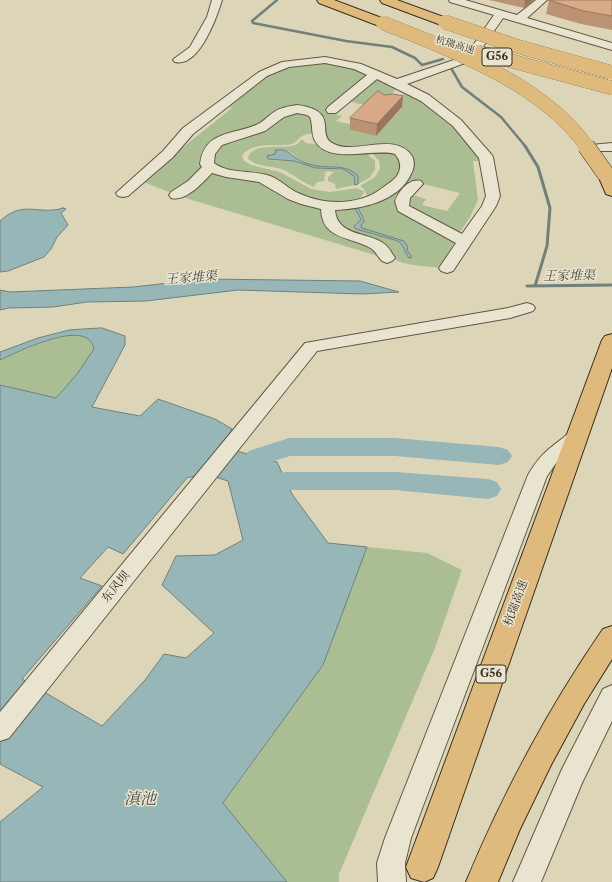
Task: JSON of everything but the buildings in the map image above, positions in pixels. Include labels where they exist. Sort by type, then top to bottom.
[{"type":"highway","name":"杭瑞高速","points":[[323,0],[383,22],[483,54],[612,88]]},
{"type":"highway","name":"杭瑞高速","points":[[386,0],[516,46],[611,72]]},
{"type":"highway","points":[[409,0],[446,22]]},
{"type":"highway","points":[[383,22],[483,64],[520,85],[540,99],[585,143],[605,174],[612,190]]},
{"type":"highway","name":"杭瑞高速","points":[[422,867],[612,340]]},
{"type":"highway","points":[[482,882],[512,812],[553,732],[589,670],[612,637]]},
{"type":"street","points":[[179,60],[195,49],[212,17],[217,0]]},
{"type":"street","points":[[454,0],[500,15],[612,47]]},
{"type":"street","points":[[518,20],[542,0]]},
{"type":"street","points":[[392,97],[402,85],[471,56],[500,15]]},
{"type":"street","points":[[471,56],[517,81],[565,115],[596,148],[612,173]]},
{"type":"street","points":[[123,193],[168,154],[188,131],[263,74],[279,66],[301,62],[326,60],[350,64],[376,73],[425,98],[451,117],[465,130],[486,157],[493,196],[486,201],[464,242],[447,268]]},
{"type":"street","points":[[332,110],[376,73]]},
{"type":"street","points":[[297,109],[309,111],[319,119],[321,140],[331,147],[348,151],[381,148],[396,151],[405,158],[404,176],[384,195],[361,204],[328,206],[294,197],[266,179],[229,173],[210,167],[207,164],[207,153],[215,144],[229,137],[261,128],[281,112],[297,109]]},
{"type":"street","points":[[181,139],[198,133]]},
{"type":"street","points":[[596,148],[612,147]]},
{"type":"street","points":[[176,195],[193,184],[210,167]]},
{"type":"street","points":[[416,184],[402,200],[401,204],[403,208],[464,242]]},
{"type":"street","points":[[328,206],[330,220],[334,227],[349,235],[376,245],[384,250],[387,258]]},
{"type":"street","name":"东风坝","points":[[0,730],[311,347],[466,322],[527,308]]},
{"type":"street","points":[[392,882],[391,863],[398,838],[538,474],[550,457],[572,442],[580,427]]},
{"type":"street","points":[[528,882],[571,778],[612,696]]},
{"type":"green space","points":[[319,62],[352,65],[368,73],[325,112],[342,116],[336,121],[354,125],[350,130],[376,136],[402,108],[390,105],[400,95],[410,95],[433,106],[445,116],[467,139],[481,157],[483,161],[473,161],[478,200],[470,217],[458,235],[410,210],[406,205],[406,202],[409,197],[413,195],[426,199],[422,205],[447,211],[460,193],[415,182],[398,201],[404,212],[455,241],[441,268],[403,263],[395,259],[391,252],[386,248],[349,233],[336,224],[332,209],[354,206],[361,220],[354,226],[356,229],[398,241],[402,244],[409,258],[412,257],[407,250],[408,247],[404,241],[362,228],[361,225],[365,220],[359,211],[358,206],[379,199],[400,186],[409,169],[409,159],[402,151],[392,148],[380,147],[343,149],[333,147],[325,141],[322,132],[321,117],[317,113],[306,109],[287,108],[277,112],[261,126],[217,141],[205,151],[203,169],[187,186],[174,194],[141,181],[232,108],[225,106],[267,75],[277,69],[293,65]]},
{"type":"green space","points":[[378,78],[397,88],[386,99],[376,105],[365,105],[349,101],[370,81]]},
{"type":"green space","points":[[285,112],[311,113],[313,134],[304,135],[291,144],[266,145],[247,150],[242,155],[244,161],[251,165],[280,172],[311,189],[330,192],[357,188],[364,193],[356,203],[327,204],[220,169],[210,160],[217,145],[244,139]]},
{"type":"green space","points":[[302,139],[306,143],[316,144],[319,146],[364,151],[375,161],[375,170],[369,178],[358,184],[358,178],[352,173],[347,170],[342,168],[312,165],[288,151],[278,152],[274,155],[271,160],[294,161],[316,168],[346,170],[354,176],[355,185],[336,189],[335,184],[328,181],[328,177],[334,172],[327,171],[324,174],[326,175],[324,178],[325,181],[317,182],[314,187],[280,168],[260,165],[248,158],[251,153],[256,150],[269,147],[295,145]]},
{"type":"green space","points":[[381,149],[400,155],[401,177],[361,202],[367,195],[360,186],[375,177],[380,168],[379,161],[369,150]]},
{"type":"green space","points":[[208,172],[258,178],[322,207],[326,216],[369,244],[378,256],[179,196]]},
{"type":"green space","points":[[72,334],[83,336],[89,340],[94,349],[77,374],[56,398],[0,385],[0,360],[45,341]]},
{"type":"green space","points":[[367,547],[427,553],[462,570],[435,648],[339,874],[339,882],[287,882],[223,804],[323,665]]},
{"type":"water","points":[[276,150],[286,151],[301,161],[309,164],[348,169],[358,176],[358,184],[355,185],[354,176],[343,169],[316,168],[294,161],[268,159],[267,156],[275,154]]},
{"type":"water","points":[[354,206],[358,206],[363,218],[364,222],[361,225],[362,228],[404,241],[408,247],[407,250],[412,257],[409,258],[402,244],[398,241],[356,229],[354,226],[361,220]]},
{"type":"water","points":[[63,208],[66,209],[61,213],[68,225],[57,237],[51,249],[44,257],[8,271],[0,272],[0,221],[8,214],[24,209],[55,210]]},
{"type":"water","points":[[205,279],[360,281],[399,292],[362,294],[238,290],[146,301],[87,302],[53,307],[9,308],[0,310],[0,290],[10,292],[133,287]]},
{"type":"water","name":"滇池","points":[[102,328],[125,336],[125,345],[92,407],[140,416],[158,399],[215,419],[232,429],[225,442],[233,450],[277,462],[292,494],[328,543],[367,547],[323,665],[223,803],[287,882],[0,882],[0,822],[43,787],[0,764],[0,385],[56,398],[77,374],[94,349],[89,340],[79,336],[66,336],[36,344],[0,360],[0,352],[38,338],[69,330]],"holes":[[[201,475],[212,476],[228,481],[243,540],[215,555],[176,556],[162,585],[214,633],[186,658],[164,654],[145,680],[102,726],[22,679],[102,586],[80,578],[108,547],[123,554],[187,478]]]},
{"type":"waterway","points":[[277,0],[252,21],[253,23],[346,41],[392,47],[415,58],[422,65],[443,59]]},
{"type":"waterway","points":[[451,68],[462,87],[501,117],[526,147]]},
{"type":"waterway","points":[[525,146],[538,167],[550,208],[547,246],[535,286]]},
{"type":"waterway","name":"王家堆渠","points":[[535,286],[612,285]]},
{"type":"waterway","name":"王家堆渠","points":[[527,286],[535,286]]},
{"type":"waterway","points":[[258,457],[289,447],[395,447],[499,456]]},
{"type":"waterway","points":[[286,481],[395,481],[488,489]]}]
